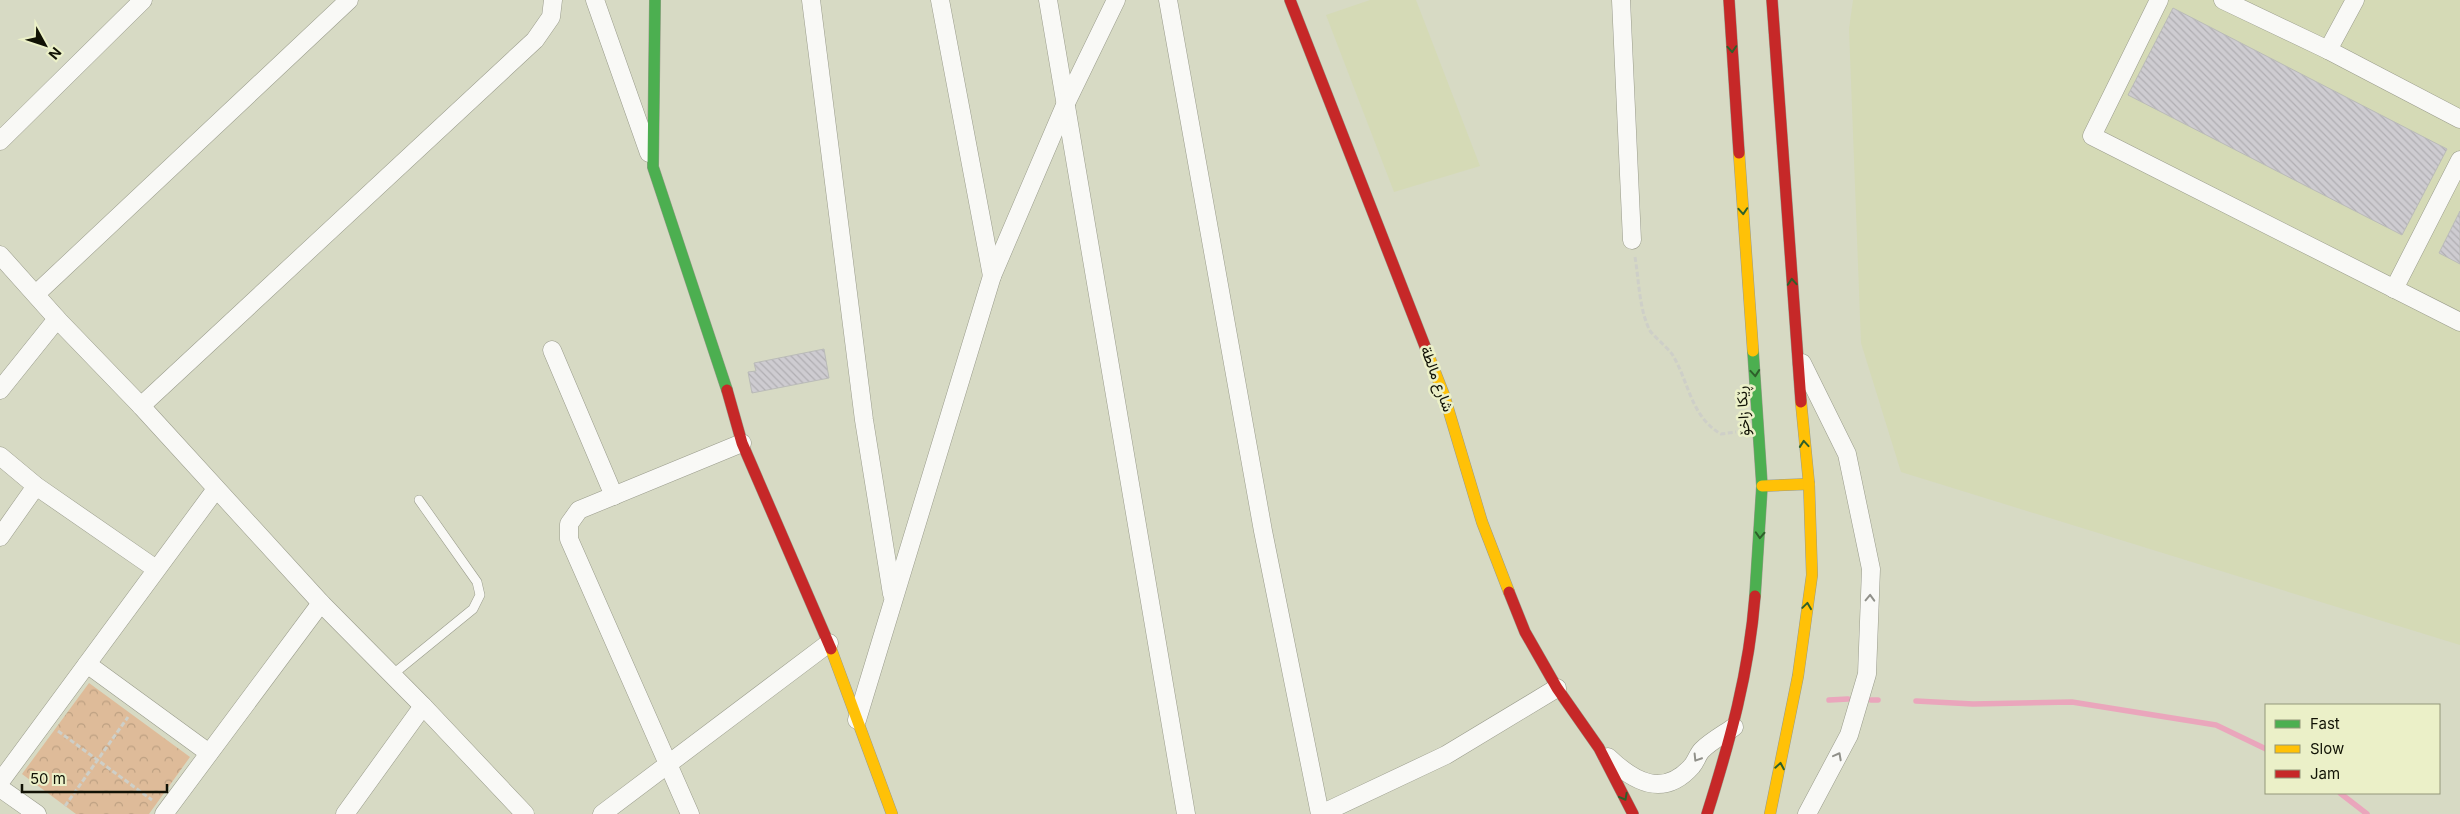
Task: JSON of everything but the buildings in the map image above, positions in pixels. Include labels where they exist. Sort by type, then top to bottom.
[{"type":"main road","points":[[654,0],[653,166],[722,370],[742,443],[829,643],[892,814]]},
{"type":"main road","name":"شارع مالطة","points":[[1290,0],[1444,395],[1482,522],[1525,632],[1557,688],[1598,748],[1633,814]]},
{"type":"main road","name":"ڕێکا زاخۆ","points":[[1707,814],[1734,727],[1747,660],[1760,541],[1762,486],[1760,430],[1748,290],[1729,0]]},
{"type":"main road","points":[[1770,814],[1798,676],[1812,575],[1809,484],[1797,354],[1772,0]]},
{"type":"main road","points":[[1762,486],[1809,484]]},
{"type":"street","points":[[0,141],[143,0]]},
{"type":"street","points":[[36,294],[349,0]]},
{"type":"street","points":[[141,406],[535,40],[551,17],[553,0]]},
{"type":"street","points":[[595,0],[653,166]]},
{"type":"street","points":[[811,0],[864,420],[893,598]]},
{"type":"street","points":[[940,0],[992,276]]},
{"type":"street","points":[[1048,0],[1186,814]]},
{"type":"street","points":[[857,720],[992,276],[1066,103],[1116,0]]},
{"type":"street","points":[[1168,0],[1263,531],[1320,814],[1446,755],[1557,688]]},
{"type":"street","points":[[1621,0],[1632,240]]},
{"type":"street","points":[[2159,0],[2092,136],[2460,322]]},
{"type":"street","points":[[2223,0],[2328,50],[2460,119]]},
{"type":"street","points":[[2328,50],[2355,0]]},
{"type":"street","points":[[2394,289],[2460,160]]},
{"type":"street","points":[[0,255],[321,603],[423,706],[525,814]]},
{"type":"street","points":[[0,390],[57,319]]},
{"type":"street","points":[[552,350],[614,496]]},
{"type":"street","points":[[1797,354],[1847,454],[1871,569],[1867,674],[1849,735],[1807,814]]},
{"type":"street","points":[[690,814],[569,539],[569,524],[579,510],[742,443]]},
{"type":"street","points":[[0,456],[36,486],[156,570]]},
{"type":"street","points":[[0,537],[36,486]]},
{"type":"street","points":[[0,782],[216,489]]},
{"type":"street","points":[[165,812],[321,603]]},
{"type":"street","points":[[602,814],[829,643]]},
{"type":"street","points":[[87,664],[209,753]]},
{"type":"street","points":[[345,814],[423,706]]},
{"type":"street","name":"شارع مالطة","points":[[1598,748],[1630,776],[1647,784],[1656,784],[1678,778],[1692,766],[1703,749],[1734,727]]},
{"type":"street","points":[[0,788],[37,814]]},
{"type":"lane","points":[[392,675],[473,608],[480,595],[477,582],[419,500]]},
{"type":"path","points":[[1632,240],[1642,308],[1649,331],[1663,342],[1673,355],[1693,405],[1706,422],[1721,434],[1760,430]]},
{"type":"path","points":[[65,806],[130,714]]},
{"type":"path","points":[[55,729],[165,812]]},
{"type":"shaded area","points":[[1370,0],[1416,0],[1480,166],[1394,192],[1326,15]]},
{"type":"shaded area","points":[[1853,0],[2460,0],[2460,645],[1901,472],[1861,343],[1849,29]]},
{"type":"green space","points":[[89,683],[190,757],[149,814],[76,814],[22,774]]},
{"type":"waterway","points":[[1829,700],[1848,699]]},
{"type":"waterway","points":[[1871,700],[1878,700]]},
{"type":"waterway","points":[[1916,701],[1973,704],[2072,702],[2216,725],[2265,749]]},
{"type":"waterway","points":[[2341,794],[2367,814]]},
{"type":"traffic: fast","points":[[655,0],[653,167],[727,390]]},
{"type":"traffic: fast","points":[[1753,351],[1762,486],[1755,596]]},
{"type":"traffic: slow","points":[[1739,153],[1753,351]]},
{"type":"traffic: slow","points":[[1428,354],[1444,395],[1482,522],[1509,592]]},
{"type":"traffic: slow","points":[[1770,814],[1798,676],[1812,575],[1809,484],[1801,402]]},
{"type":"traffic: slow","points":[[1762,486],[1809,484]]},
{"type":"traffic: slow","points":[[831,649],[892,814]]},
{"type":"traffic: jam","points":[[1290,0],[1428,354]]},
{"type":"traffic: jam","points":[[1729,0],[1739,153]]},
{"type":"traffic: jam","points":[[1772,0],[1801,402]]},
{"type":"traffic: jam","points":[[727,390],[742,443],[831,649]]},
{"type":"traffic: jam","points":[[1509,592],[1525,632],[1557,688],[1599,748],[1633,814]]},
{"type":"traffic: jam","points":[[1707,814],[1743,680],[1755,596]]}]
